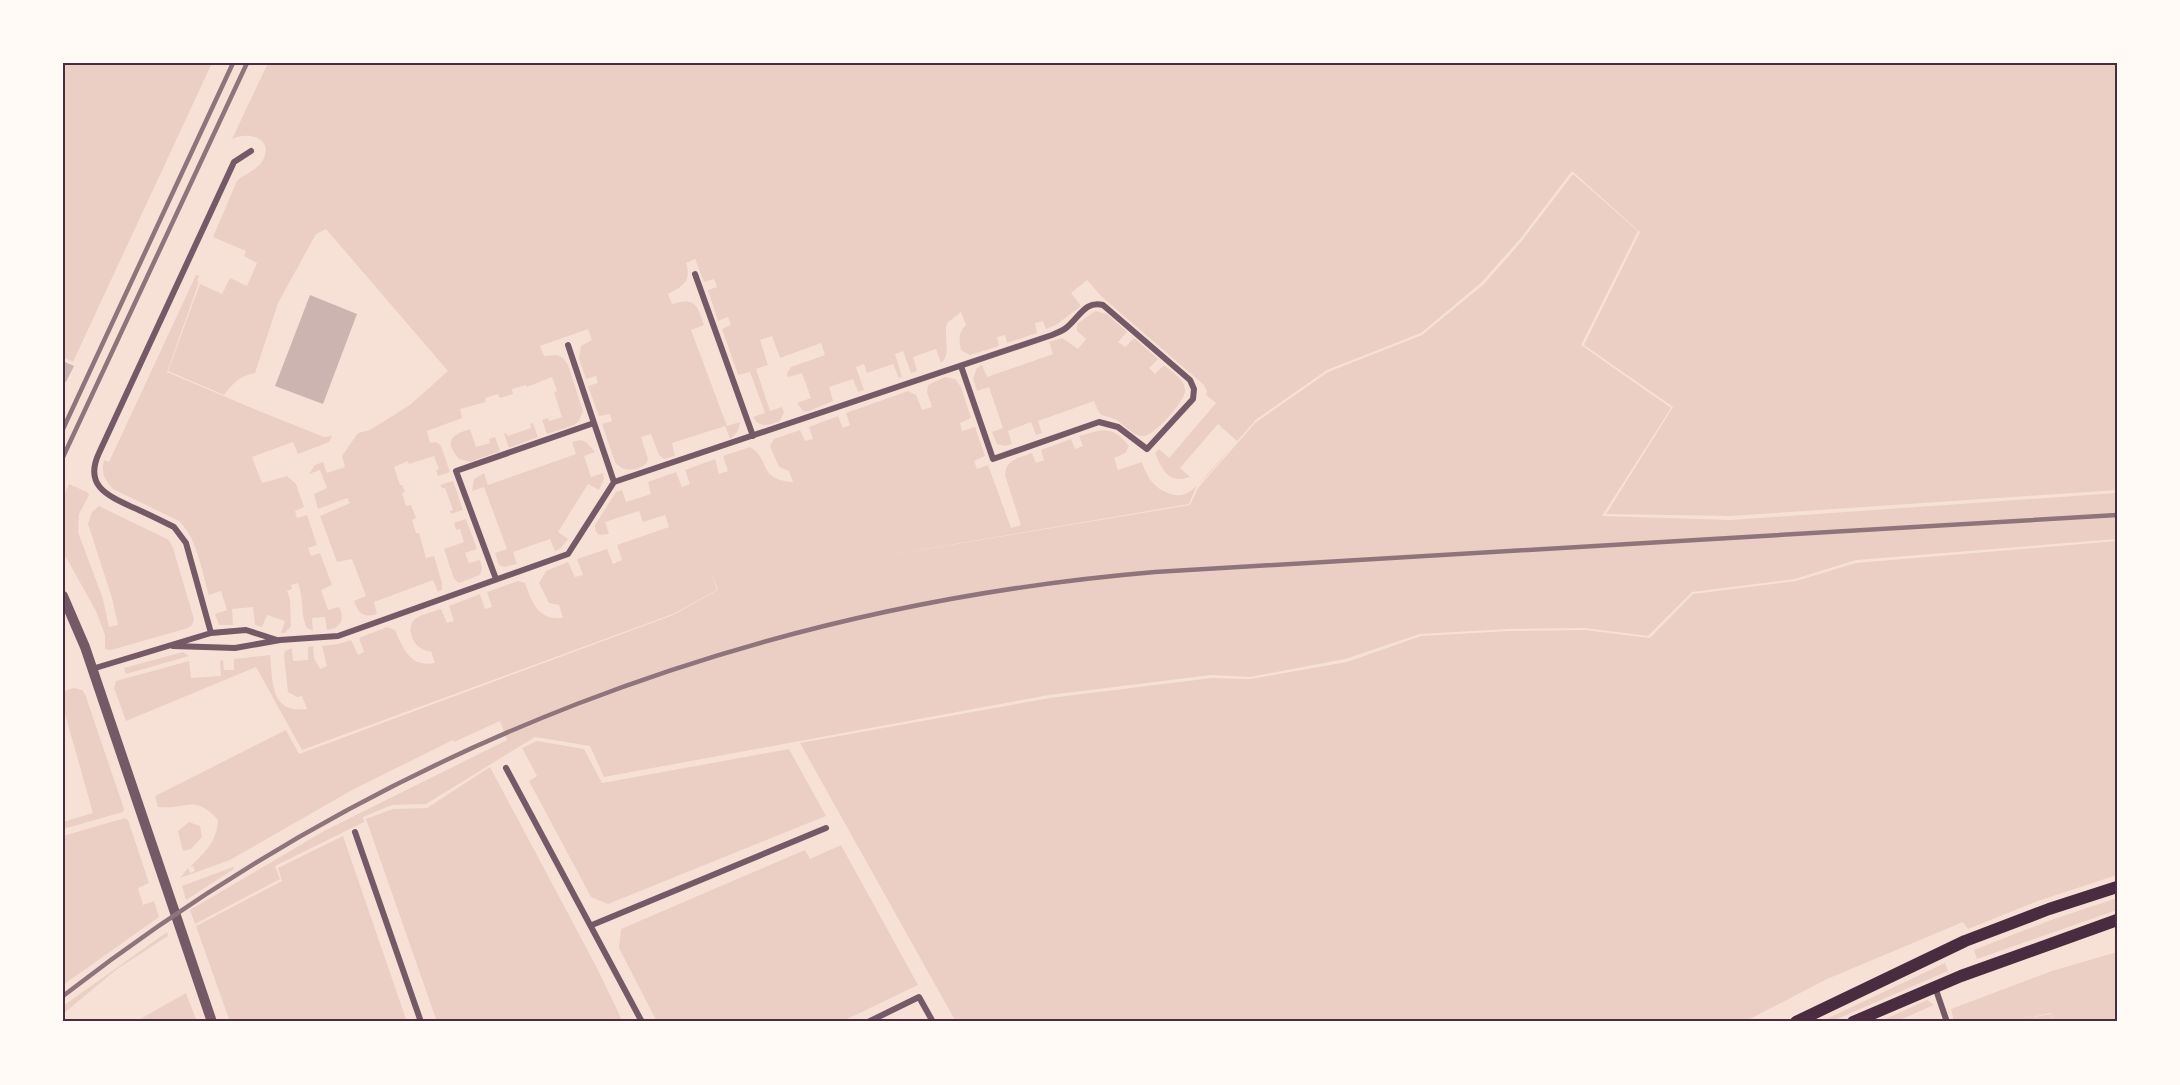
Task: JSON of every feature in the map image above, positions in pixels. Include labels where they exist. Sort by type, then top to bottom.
[{"type":"main road","points":[[1796,1022],[1965,941],[2049,909],[2117,887]]},
{"type":"main road","points":[[1853,1022],[1935,987],[2054,941],[2117,920]]},
{"type":"street","points":[[211,633],[186,543],[181,534],[174,527],[107,495],[97,483],[94,467],[234,162],[251,151]]},
{"type":"street","points":[[695,274],[753,436]]},
{"type":"street","points":[[173,646],[235,648],[280,640],[338,636],[568,554],[614,482],[1052,335],[1066,328],[1089,306],[1096,303],[1103,305],[1190,380],[1194,389],[1192,399],[1147,449],[1118,427],[1099,422],[993,459],[961,366]]},
{"type":"street","points":[[568,345],[614,482]]},
{"type":"street","points":[[496,579],[456,471],[594,423]]},
{"type":"street","points":[[63,596],[79,629],[212,1022]]},
{"type":"street","points":[[92,669],[211,633],[246,630],[280,640]]},
{"type":"street","points":[[506,768],[642,1022]]},
{"type":"street","points":[[592,925],[826,828]]},
{"type":"street","points":[[356,832],[421,1022]]},
{"type":"street","points":[[1935,987],[1947,1022]]},
{"type":"street","points":[[868,1022],[919,997],[933,1022]]},
{"type":"shaded area","points":[[63,63],[212,63],[73,362],[63,357]]},
{"type":"shaded area","points":[[268,63],[2117,63],[2117,490],[1730,516],[1606,514],[1673,407],[1584,345],[1640,232],[1572,171],[1520,239],[1482,282],[1421,333],[1327,370],[1254,421],[1237,441],[1218,424],[1180,468],[1190,477],[1183,479],[1176,479],[1167,474],[1155,453],[1159,449],[1169,458],[1216,403],[1206,395],[1204,385],[1102,297],[1087,280],[1071,293],[1081,306],[1056,325],[1046,329],[1043,321],[1035,323],[1037,333],[1007,343],[1005,335],[997,337],[999,346],[970,355],[961,350],[960,334],[966,325],[961,312],[947,323],[947,350],[941,363],[936,349],[913,357],[917,371],[911,373],[903,351],[895,354],[902,377],[899,378],[893,364],[867,373],[864,364],[856,367],[864,390],[858,392],[853,379],[829,387],[833,401],[809,411],[803,411],[797,403],[811,398],[802,373],[788,377],[787,373],[791,367],[825,355],[821,343],[780,358],[772,336],[760,340],[768,365],[756,369],[770,411],[782,407],[784,412],[780,421],[762,425],[753,417],[765,413],[750,372],[738,375],[722,329],[731,325],[728,317],[718,321],[708,290],[717,287],[714,279],[704,282],[695,259],[686,263],[688,274],[685,282],[668,294],[672,304],[691,302],[699,312],[704,325],[691,330],[727,426],[740,422],[734,435],[730,439],[725,426],[672,443],[675,456],[664,459],[659,455],[651,434],[641,437],[648,459],[646,464],[634,469],[622,468],[615,462],[602,424],[612,421],[610,414],[599,416],[588,386],[598,383],[596,376],[586,379],[579,358],[581,346],[592,340],[588,329],[540,346],[544,356],[557,355],[563,358],[568,365],[583,411],[579,421],[574,425],[547,434],[542,420],[548,418],[549,421],[562,417],[552,377],[527,387],[526,385],[512,389],[513,394],[500,398],[498,394],[485,398],[486,402],[460,409],[462,418],[427,431],[430,443],[436,442],[441,446],[450,472],[438,476],[436,470],[439,469],[434,456],[409,464],[408,461],[394,467],[405,492],[402,493],[406,506],[411,505],[416,518],[412,520],[416,533],[419,533],[426,558],[434,556],[442,590],[438,592],[433,580],[374,602],[377,614],[365,615],[360,612],[354,601],[366,596],[352,559],[337,562],[320,516],[350,503],[347,498],[318,509],[314,494],[327,488],[320,470],[309,474],[315,465],[323,462],[327,473],[345,467],[342,456],[358,433],[370,430],[410,405],[448,371],[326,229],[316,234],[278,303],[255,373],[237,381],[224,395],[168,371],[200,284],[222,294],[230,278],[247,286],[257,263],[244,256],[246,251],[213,237],[237,181],[258,166],[266,152],[263,142],[258,138],[232,139]]},
{"type":"shaded area","points":[[1573,174],[1638,231],[1581,345],[1671,408],[1602,516],[1731,520],[2117,493],[2117,539],[1856,560],[1795,579],[1692,592],[1648,636],[1584,628],[1420,634],[1345,659],[1250,677],[1211,675],[1049,695],[604,777],[590,746],[535,737],[426,804],[392,805],[363,817],[364,822],[275,866],[280,879],[195,924],[190,910],[324,831],[507,740],[500,721],[454,742],[453,740],[354,789],[230,860],[180,878],[188,868],[190,873],[195,871],[193,866],[190,867],[213,841],[218,820],[203,807],[196,805],[158,807],[155,796],[286,730],[299,754],[673,615],[718,590],[711,572],[717,590],[673,614],[302,750],[256,667],[126,721],[114,688],[116,681],[189,661],[191,678],[221,676],[220,661],[223,660],[224,670],[234,670],[234,659],[270,655],[273,685],[280,701],[295,709],[307,709],[302,696],[297,697],[288,692],[284,656],[285,651],[292,648],[293,661],[308,660],[308,647],[313,646],[314,658],[320,669],[327,666],[322,646],[351,640],[358,655],[364,652],[359,638],[387,627],[395,630],[401,644],[414,660],[427,664],[435,663],[431,651],[421,649],[413,640],[410,630],[414,620],[441,609],[447,623],[454,621],[449,606],[480,594],[485,609],[492,607],[487,592],[518,581],[525,583],[537,609],[548,616],[563,618],[559,605],[549,603],[539,583],[546,571],[568,562],[575,577],[583,575],[577,559],[607,549],[613,564],[622,560],[617,545],[669,527],[665,515],[643,522],[639,511],[605,522],[609,534],[599,535],[595,530],[595,525],[616,492],[622,490],[626,502],[651,494],[648,482],[676,472],[682,487],[690,484],[685,470],[715,459],[719,474],[728,471],[723,456],[750,447],[761,457],[769,473],[782,480],[793,482],[789,471],[779,467],[770,446],[774,439],[800,430],[805,441],[813,439],[809,427],[838,416],[843,428],[850,425],[846,413],[908,391],[916,395],[922,410],[932,407],[927,392],[928,385],[945,377],[955,379],[961,387],[971,418],[960,423],[962,431],[975,427],[985,456],[974,461],[977,469],[988,465],[1011,528],[1021,525],[1005,475],[1011,462],[1032,453],[1036,463],[1044,460],[1041,450],[1071,439],[1075,449],[1083,446],[1079,436],[1094,432],[1107,430],[1112,432],[1129,446],[1125,453],[1114,458],[1118,470],[1142,462],[1152,482],[1163,491],[1174,495],[1185,494],[1198,485],[1189,504],[861,560],[1190,505],[1198,488],[1255,423],[1328,372],[1422,335],[1484,284],[1521,242]]},
{"type":"shaded area","points":[[196,275],[199,276],[197,281],[199,282],[167,372],[324,437],[332,436],[329,442],[298,454],[293,442],[252,457],[262,483],[287,476],[296,484],[304,507],[295,511],[297,518],[307,515],[317,545],[308,548],[311,556],[320,553],[332,585],[321,590],[328,610],[339,607],[341,613],[342,619],[335,628],[327,630],[325,617],[312,618],[313,631],[307,628],[298,583],[291,585],[292,589],[287,591],[290,599],[291,626],[285,633],[281,633],[285,621],[267,615],[262,627],[255,625],[253,607],[232,609],[233,625],[219,625],[215,614],[227,610],[221,591],[209,595],[195,546],[179,521],[113,489],[104,476],[104,460],[109,462]]},
{"type":"shaded area","points":[[1095,311],[1107,314],[1127,332],[1118,342],[1125,347],[1134,338],[1158,359],[1149,368],[1155,374],[1164,365],[1180,379],[1185,389],[1176,408],[1155,430],[1140,436],[1116,420],[1100,414],[1094,401],[1038,421],[1042,433],[1036,435],[1031,422],[1008,431],[1012,444],[1005,446],[997,444],[992,432],[1003,428],[989,387],[977,391],[973,378],[977,368],[982,365],[987,377],[1053,354],[1049,342],[1062,338],[1078,349],[1086,339],[1077,331],[1077,324]]},
{"type":"shaded area","points":[[533,423],[538,437],[509,448],[504,434],[508,436],[531,428],[530,424]]},
{"type":"shaded area","points":[[470,429],[476,447],[490,443],[489,439],[495,437],[500,451],[470,462],[459,459],[451,447],[452,439]]},
{"type":"shaded area","points":[[580,440],[586,442],[595,452],[584,456],[591,477],[603,473],[604,479],[599,490],[588,484],[558,532],[568,539],[561,548],[555,551],[550,539],[513,552],[517,564],[504,567],[499,565],[495,553],[507,549],[484,487],[472,491],[474,479],[484,473],[488,485],[576,454],[572,442]]},
{"type":"shaded area","points":[[453,481],[463,510],[451,514],[450,511],[453,510],[445,488],[440,485]]},
{"type":"shaded area","points":[[69,484],[89,495],[79,514],[78,532],[103,599],[109,627],[118,625],[112,598],[88,524],[92,512],[99,506],[169,540],[194,619],[192,625],[111,650],[105,649],[105,635],[96,611],[63,552],[63,498]]},
{"type":"shaded area","points":[[466,519],[477,549],[465,553],[469,563],[480,560],[482,568],[480,575],[459,583],[454,579],[444,549],[464,542],[460,529],[456,530],[454,523]]},
{"type":"shaded area","points":[[2117,541],[2117,875],[2038,901],[1968,929],[1963,922],[1827,979],[1744,1022],[956,1022],[800,743],[1050,698],[1212,678],[1250,679],[1347,662],[1421,636],[1585,630],[1650,638],[1693,594],[1796,581],[1856,563]]},
{"type":"shaded area","points":[[183,652],[189,656],[126,674],[124,668]]},
{"type":"shaded area","points":[[74,688],[82,690],[85,694],[124,809],[123,812],[63,829],[63,822],[93,813],[63,707],[63,691]]},
{"type":"shaded area","points":[[537,741],[584,749],[602,783],[789,749],[826,816],[608,904],[591,897],[529,781],[537,776],[522,748]]},
{"type":"shaded area","points":[[490,767],[597,968],[623,1022],[437,1022],[366,819],[393,809],[427,808]]},
{"type":"shaded area","points":[[125,818],[128,820],[149,883],[138,888],[143,905],[154,901],[159,917],[63,985],[63,836]]},
{"type":"shaded area","points":[[189,822],[200,826],[202,837],[191,849],[183,851],[178,831]]},
{"type":"shaded area","points":[[343,836],[407,1022],[230,1022],[196,926],[282,881],[278,868]]},
{"type":"shaded area","points":[[841,845],[918,985],[841,1022],[657,1022],[619,948],[621,929],[805,850],[810,859]]},
{"type":"shaded area","points":[[233,867],[234,869],[186,900],[182,886]]},
{"type":"shaded area","points":[[2117,898],[2117,910],[1977,959],[1974,950],[2051,920]]},
{"type":"shaded area","points":[[167,932],[168,936],[117,969],[63,1014],[63,1006]]},
{"type":"shaded area","points":[[2117,952],[2117,1022],[2054,1022],[2051,1013],[2027,1018],[2051,1014],[2053,1022],[1954,1022],[1951,1009],[2052,971]]},
{"type":"shaded area","points":[[1945,963],[1948,971],[1830,1022],[1820,1022]]},
{"type":"shaded area","points":[[186,993],[197,1022],[135,1022]]},
{"type":"shaded area","points":[[1927,1000],[1934,1005],[1895,1022],[1879,1022]]},
{"type":"building","points":[[310,295],[357,314],[323,404],[275,386]]},
{"type":"building","points":[[63,361],[74,366],[66,382],[63,381]]},
{"type":"railway","points":[[63,429],[233,63]]},
{"type":"railway","points":[[63,457],[247,63]]},
{"type":"railway","points":[[63,996],[185,908],[312,830],[442,762],[578,704],[716,656],[859,618],[1005,590],[1155,572],[2117,515]]}]
